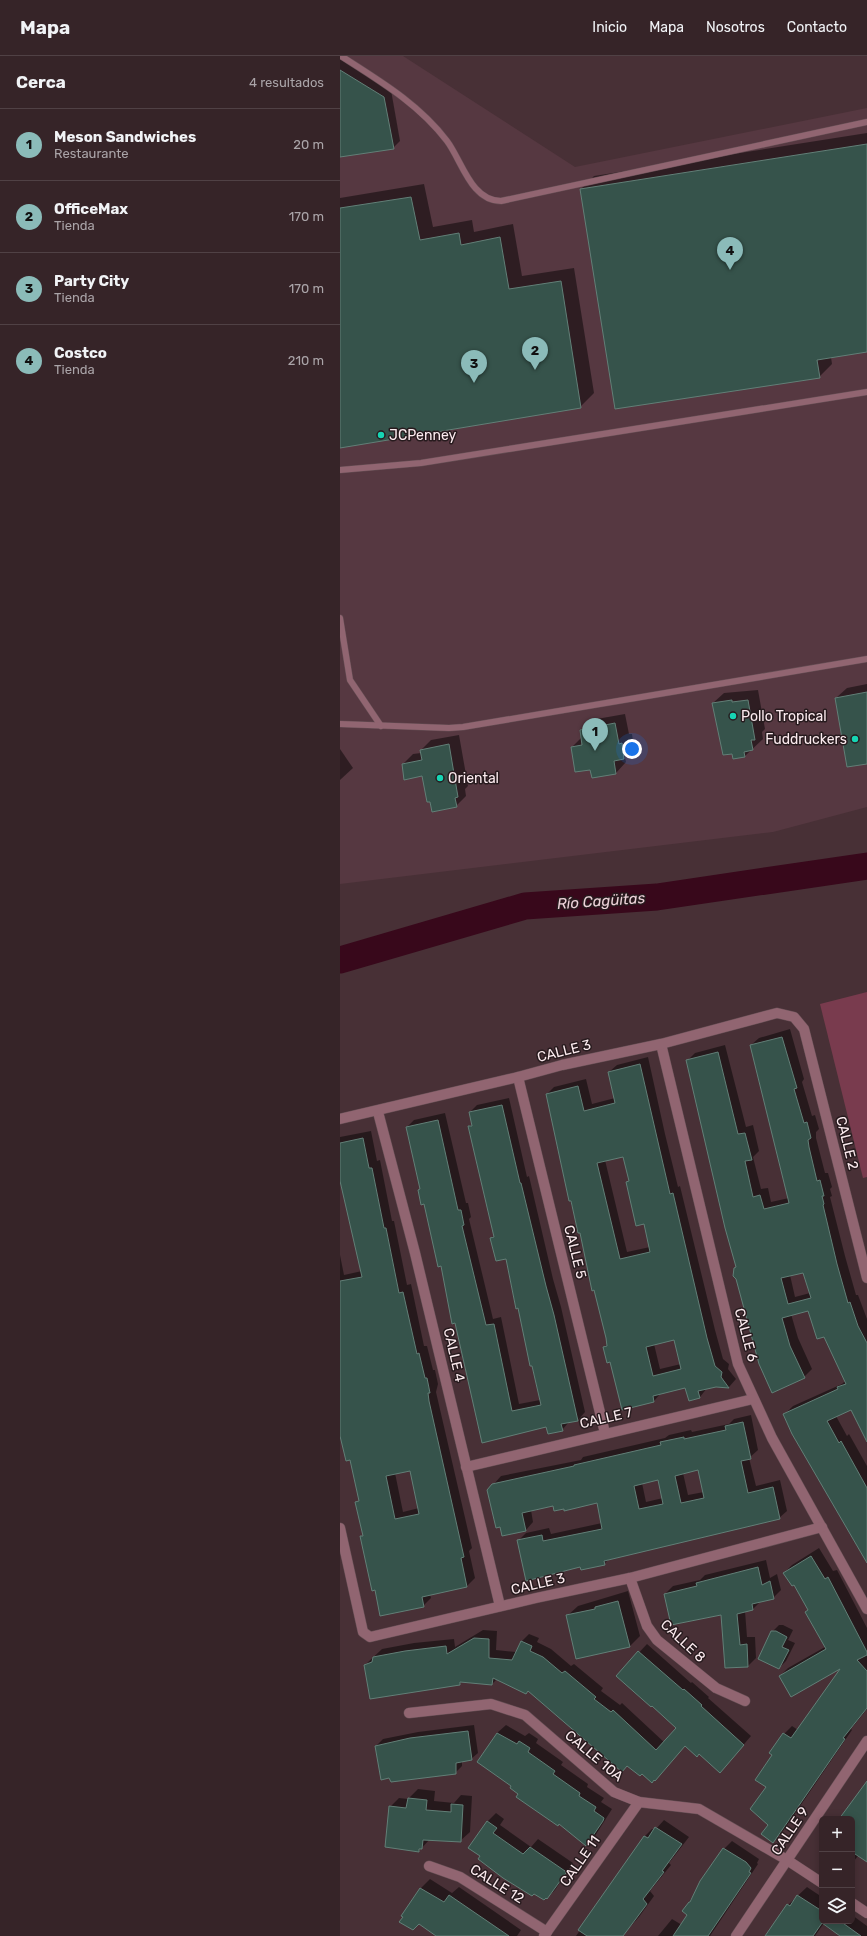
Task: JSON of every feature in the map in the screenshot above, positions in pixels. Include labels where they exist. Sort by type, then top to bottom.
[{"type":"street","name":"CALLE 3","points":[[340,1120],[518,1078],[562,1065],[661,1044],[776,1013],[794,1017]]},
{"type":"street","name":"CALLE 2","points":[[794,1017],[804,1030],[867,1278]]},
{"type":"street","name":"CALLE 6","points":[[661,1044],[738,1364],[772,1438],[867,1609]]},
{"type":"street","name":"CALLE 5","points":[[518,1078],[605,1433]]},
{"type":"street","name":"CALLE 4","points":[[378,1112],[415,1252],[500,1606]]},
{"type":"street","name":"CALLE 7","points":[[466,1467],[753,1399]]},
{"type":"street","name":"CALLE 3","points":[[340,1528],[363,1632],[370,1637],[500,1606],[630,1578],[822,1527]]},
{"type":"street","name":"CALLE 8","points":[[630,1578],[647,1626],[657,1640],[716,1688],[745,1701]]},
{"type":"street","name":"CALLE 10A","points":[[409,1714],[491,1704],[525,1715],[614,1792],[639,1802],[699,1809],[787,1860],[819,1881]]},
{"type":"street","name":"CALLE 9","points":[[736,1936],[867,1741]]},
{"type":"street","name":"CALLE 11","points":[[546,1934],[639,1802]]},
{"type":"street","name":"CALLE 12","points":[[429,1866],[460,1877],[546,1934]]},
{"type":"street","points":[[855,1905],[867,1913]]},
{"type":"lane","points":[[341,56],[401,95],[423,113],[448,142],[476,188],[483,196],[492,201],[501,201],[867,122]]},
{"type":"lane","points":[[340,470],[421,462],[867,392]]},
{"type":"lane","points":[[340,618],[350,680],[381,726]]},
{"type":"lane","points":[[340,724],[449,728],[463,727],[867,659]]},
{"type":"shaded area","points":[[340,56],[403,56],[575,167],[867,108],[867,807],[773,832],[340,884]]},
{"type":"shaded area","points":[[867,992],[867,1177],[863,1178],[820,1004]]},
{"type":"building","points":[[340,70],[384,97],[394,149],[340,157]]},
{"type":"building","points":[[867,144],[867,352],[817,360],[820,378],[615,409],[580,189]]},
{"type":"building","points":[[411,197],[420,240],[459,233],[461,245],[500,237],[509,289],[561,281],[581,408],[340,448],[340,208]]},
{"type":"building","name":"Fuddruckers","points":[[867,692],[867,764],[847,767],[835,698]]},
{"type":"building","name":"Pollo Tropical","points":[[732,700],[732,702],[748,700],[755,740],[751,740],[753,750],[744,752],[745,757],[733,759],[732,754],[723,755],[712,703]]},
{"type":"building","points":[[615,723],[619,744],[622,743],[624,759],[614,761],[616,774],[592,778],[590,770],[575,772],[571,747],[582,745],[580,730]]},
{"type":"building","name":"Oriental","points":[[449,744],[458,797],[455,798],[457,807],[432,812],[430,802],[427,802],[422,776],[404,780],[402,764],[422,760],[420,750]]},
{"type":"building","points":[[782,1037],[797,1088],[794,1089],[804,1123],[807,1122],[811,1138],[808,1140],[809,1147],[817,1181],[820,1180],[824,1196],[822,1196],[823,1205],[837,1264],[848,1303],[850,1302],[858,1326],[867,1343],[867,1442],[851,1410],[827,1421],[839,1443],[841,1441],[867,1488],[867,1563],[792,1434],[783,1414],[846,1384],[824,1337],[817,1339],[808,1311],[782,1318],[790,1346],[805,1378],[772,1393],[759,1364],[736,1279],[733,1276],[734,1268],[736,1267],[725,1228],[686,1060],[718,1052],[738,1134],[745,1133],[752,1160],[745,1161],[753,1197],[760,1195],[764,1209],[789,1203],[750,1045]],"holes":[[[803,1273],[811,1298],[788,1304],[781,1278]]]},
{"type":"building","points":[[640,1064],[670,1194],[673,1193],[707,1338],[715,1366],[722,1372],[721,1377],[729,1388],[716,1387],[698,1391],[700,1398],[689,1401],[685,1388],[653,1396],[654,1402],[622,1410],[610,1362],[607,1363],[603,1347],[607,1346],[606,1338],[594,1290],[592,1291],[580,1233],[578,1233],[571,1201],[569,1201],[546,1094],[578,1086],[584,1111],[615,1103],[608,1072]],"holes":[[[623,1157],[629,1181],[626,1182],[636,1226],[644,1224],[650,1252],[620,1259],[597,1163]],[[674,1340],[681,1369],[653,1376],[646,1347]]]},
{"type":"building","points":[[502,1105],[520,1183],[554,1315],[578,1421],[561,1424],[563,1431],[548,1434],[546,1427],[482,1443],[455,1323],[452,1324],[441,1266],[438,1267],[424,1204],[421,1205],[418,1190],[420,1189],[406,1127],[438,1120],[458,1210],[461,1210],[464,1225],[462,1226],[486,1325],[494,1324],[512,1411],[541,1405],[532,1366],[530,1366],[518,1308],[516,1309],[506,1259],[496,1261],[490,1238],[494,1237],[468,1126],[472,1126],[469,1112]]},
{"type":"building","points":[[363,1138],[369,1168],[372,1168],[399,1293],[403,1292],[417,1354],[419,1353],[425,1378],[427,1378],[430,1393],[428,1393],[429,1401],[464,1557],[461,1558],[467,1587],[422,1597],[424,1607],[380,1616],[375,1590],[372,1591],[360,1536],[363,1536],[355,1502],[359,1501],[350,1460],[346,1461],[340,1436],[340,1281],[362,1277],[340,1181],[340,1143]],"holes":[[[410,1471],[419,1514],[395,1519],[386,1476]]]},
{"type":"building","points":[[743,1422],[751,1459],[741,1461],[748,1493],[773,1487],[780,1519],[604,1561],[605,1565],[581,1570],[580,1567],[526,1581],[517,1540],[542,1535],[543,1541],[602,1529],[597,1503],[564,1511],[564,1509],[554,1511],[553,1506],[522,1513],[526,1531],[502,1536],[500,1527],[496,1528],[487,1490],[492,1484],[661,1445],[660,1442],[684,1437],[684,1439],[726,1430],[725,1426]],"holes":[[[698,1470],[704,1498],[681,1503],[675,1476]],[[658,1480],[663,1504],[639,1509],[634,1486]]]},
{"type":"building","points":[[811,1556],[825,1579],[828,1577],[867,1652],[867,1655],[857,1660],[867,1671],[867,1708],[843,1738],[845,1739],[773,1843],[761,1834],[768,1825],[750,1809],[766,1787],[755,1780],[772,1755],[769,1753],[783,1733],[791,1738],[840,1669],[791,1697],[779,1676],[826,1649],[805,1612],[808,1610],[794,1585],[792,1586],[783,1573]]},
{"type":"building","points":[[758,1567],[762,1585],[770,1581],[774,1599],[752,1604],[753,1610],[737,1614],[740,1645],[747,1644],[748,1667],[725,1668],[721,1615],[671,1625],[664,1594],[697,1586],[696,1583]]},
{"type":"building","points":[[618,1601],[630,1647],[576,1659],[566,1615],[595,1609],[595,1607]]},
{"type":"building","points":[[771,1631],[776,1631],[787,1637],[782,1647],[789,1650],[779,1669],[758,1659]]},
{"type":"building","points":[[474,1638],[489,1639],[489,1658],[512,1660],[521,1641],[532,1646],[530,1651],[543,1657],[562,1673],[565,1671],[596,1697],[594,1699],[611,1712],[613,1710],[656,1750],[676,1728],[616,1676],[638,1651],[683,1690],[684,1689],[744,1745],[720,1773],[699,1754],[697,1757],[685,1746],[652,1783],[642,1774],[640,1776],[627,1766],[622,1772],[528,1691],[526,1694],[493,1678],[492,1685],[460,1682],[460,1685],[370,1699],[364,1665],[372,1662],[373,1657],[446,1646],[447,1654]]},
{"type":"building","points":[[468,1731],[472,1760],[456,1763],[456,1774],[391,1782],[389,1778],[381,1780],[375,1746],[410,1738]]},
{"type":"building","points":[[497,1733],[517,1744],[519,1741],[530,1748],[528,1752],[555,1771],[553,1774],[580,1793],[579,1796],[596,1807],[594,1811],[604,1818],[586,1846],[559,1824],[558,1826],[516,1797],[518,1794],[510,1788],[511,1786],[477,1762]]},
{"type":"building","points":[[867,1781],[867,1862],[855,1854],[855,1816],[841,1816]]},
{"type":"building","points":[[408,1798],[427,1800],[426,1810],[451,1812],[451,1804],[463,1805],[461,1842],[423,1840],[422,1849],[419,1849],[419,1852],[385,1847],[389,1806],[406,1808]]},
{"type":"building","points":[[487,1821],[497,1828],[493,1833],[523,1854],[530,1847],[565,1871],[566,1873],[547,1899],[546,1898],[544,1900],[534,1894],[532,1896],[503,1878],[478,1859],[480,1856],[468,1848]]},
{"type":"building","points":[[655,1827],[682,1844],[662,1871],[664,1872],[643,1899],[647,1904],[623,1936],[587,1936],[578,1930],[644,1836],[648,1838]]},
{"type":"building","points":[[723,1848],[746,1862],[751,1868],[749,1872],[751,1873],[708,1936],[673,1936],[687,1915],[682,1911],[690,1902],[700,1881]]},
{"type":"building","points":[[420,1888],[444,1902],[449,1895],[509,1936],[436,1936],[419,1924],[413,1930],[399,1922],[403,1917],[401,1916]]},
{"type":"building","points":[[797,1895],[819,1909],[819,1924],[821,1924],[813,1936],[765,1936],[787,1904],[790,1906]]},
{"type":"building","points":[[823,1924],[844,1924],[861,1936],[840,1936]]},
{"type":"waterway","name":"Río Cagüitas","points":[[340,960],[525,906],[657,897],[867,866]]},
{"type":"place","name":"Costco","points":[[730,270]]},
{"type":"place","name":"OfficeMax","points":[[535,370]]},
{"type":"place","name":"Party City","points":[[474,383]]},
{"type":"place","name":"JCPenney","points":[[381,435]]},
{"type":"place","name":"Pollo Tropical","points":[[733,716]]},
{"type":"place","name":"Fuddruckers","points":[[855,739]]},
{"type":"place","name":"Meson Sandwiches","points":[[595,751]]},
{"type":"place","name":"Oriental","points":[[440,778]]}]
